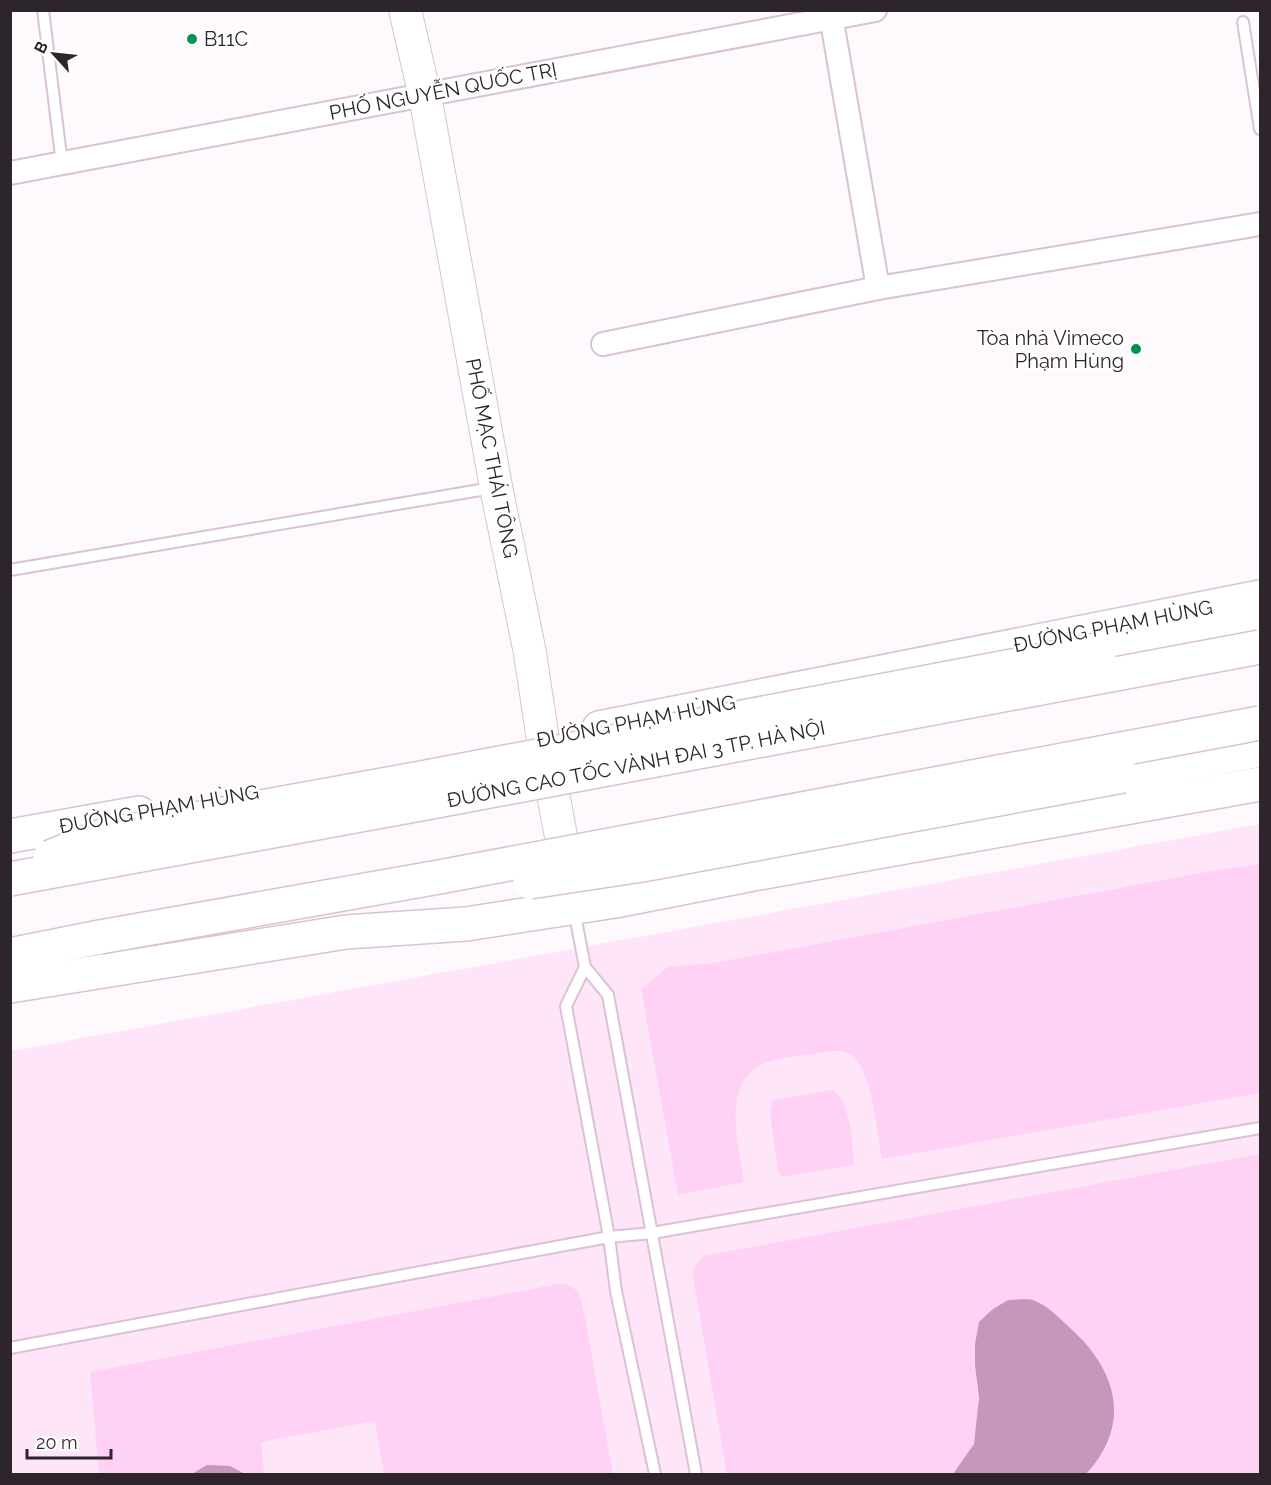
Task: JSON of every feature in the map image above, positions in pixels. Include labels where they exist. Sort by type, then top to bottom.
[{"type":"main road","name":"ĐƯỜNG PHẠM HÙNG","points":[[10,836],[543,740],[1260,597]]},
{"type":"main road","points":[[10,873],[102,836],[444,774],[1260,617]]},
{"type":"main road","name":"ĐƯỜNG CAO TỐC VÀNH ĐAI 3 TP. HÀ NỘI","points":[[10,879],[1260,647]]},
{"type":"main road","points":[[10,954],[439,877],[1260,723]]},
{"type":"main road","points":[[100,937],[442,895],[642,866],[1260,750]]},
{"type":"main road","points":[[10,986],[346,932],[466,924],[574,907],[1260,784]]},
{"type":"street","name":"PHỐ MẠC THÁI TÔNG","points":[[405,10],[425,96],[496,487],[530,653],[543,740],[574,907]]},
{"type":"street","name":"PHỐ NGUYỄN QUỐC TRỊ","points":[[10,173],[425,96],[830,14],[875,10]]},
{"type":"street","points":[[830,14],[878,288]]},
{"type":"street","points":[[603,344],[878,288],[1260,225]]},
{"type":"lane","points":[[43,10],[62,164]]},
{"type":"lane","points":[[1244,22],[1260,129]]},
{"type":"lane","points":[[10,570],[496,487]]},
{"type":"lane","points":[[574,907],[585,967],[608,995],[696,1474]]},
{"type":"lane","points":[[585,967],[566,1006],[609,1237],[616,1291],[655,1474]]},
{"type":"lane","points":[[10,1347],[609,1237],[652,1233],[1260,1128]]},
{"type":"shaded area","points":[[1260,824],[1260,1474],[11,1474],[11,1051]]},
{"type":"shaded area","points":[[1260,864],[1260,1093],[882,1159],[870,1092],[861,1067],[855,1058],[846,1052],[835,1051],[786,1058],[771,1061],[755,1069],[744,1080],[738,1095],[736,1131],[744,1182],[678,1195],[641,989],[668,967],[714,963]]},
{"type":"shaded area","points":[[833,1090],[843,1100],[851,1129],[854,1165],[782,1177],[778,1172],[770,1112],[773,1100]]},
{"type":"shaded area","points":[[1260,1154],[1260,1474],[1086,1474],[1109,1443],[1114,1422],[1110,1383],[1079,1335],[1035,1300],[975,1344],[977,1431],[970,1451],[953,1474],[727,1474],[692,1271],[703,1256]]},
{"type":"shaded area","points":[[564,1283],[578,1291],[583,1307],[613,1474],[384,1474],[375,1421],[261,1442],[264,1474],[245,1474],[208,1465],[192,1474],[99,1474],[90,1372]]},
{"type":"shaded area","points":[[1008,1300],[1032,1300],[1048,1309],[1085,1343],[1098,1360],[1108,1379],[1113,1397],[1114,1417],[1110,1436],[1101,1455],[1086,1474],[953,1474],[974,1444],[979,1398],[975,1344],[979,1322],[993,1309]]},
{"type":"shaded area","points":[[207,1465],[230,1466],[245,1474],[192,1474]]},
{"type":"place","name":"B11C","points":[[192,39]]},
{"type":"place","name":"Tòa nhà Vimeco Phạm Hùng","points":[[1136,349]]}]
